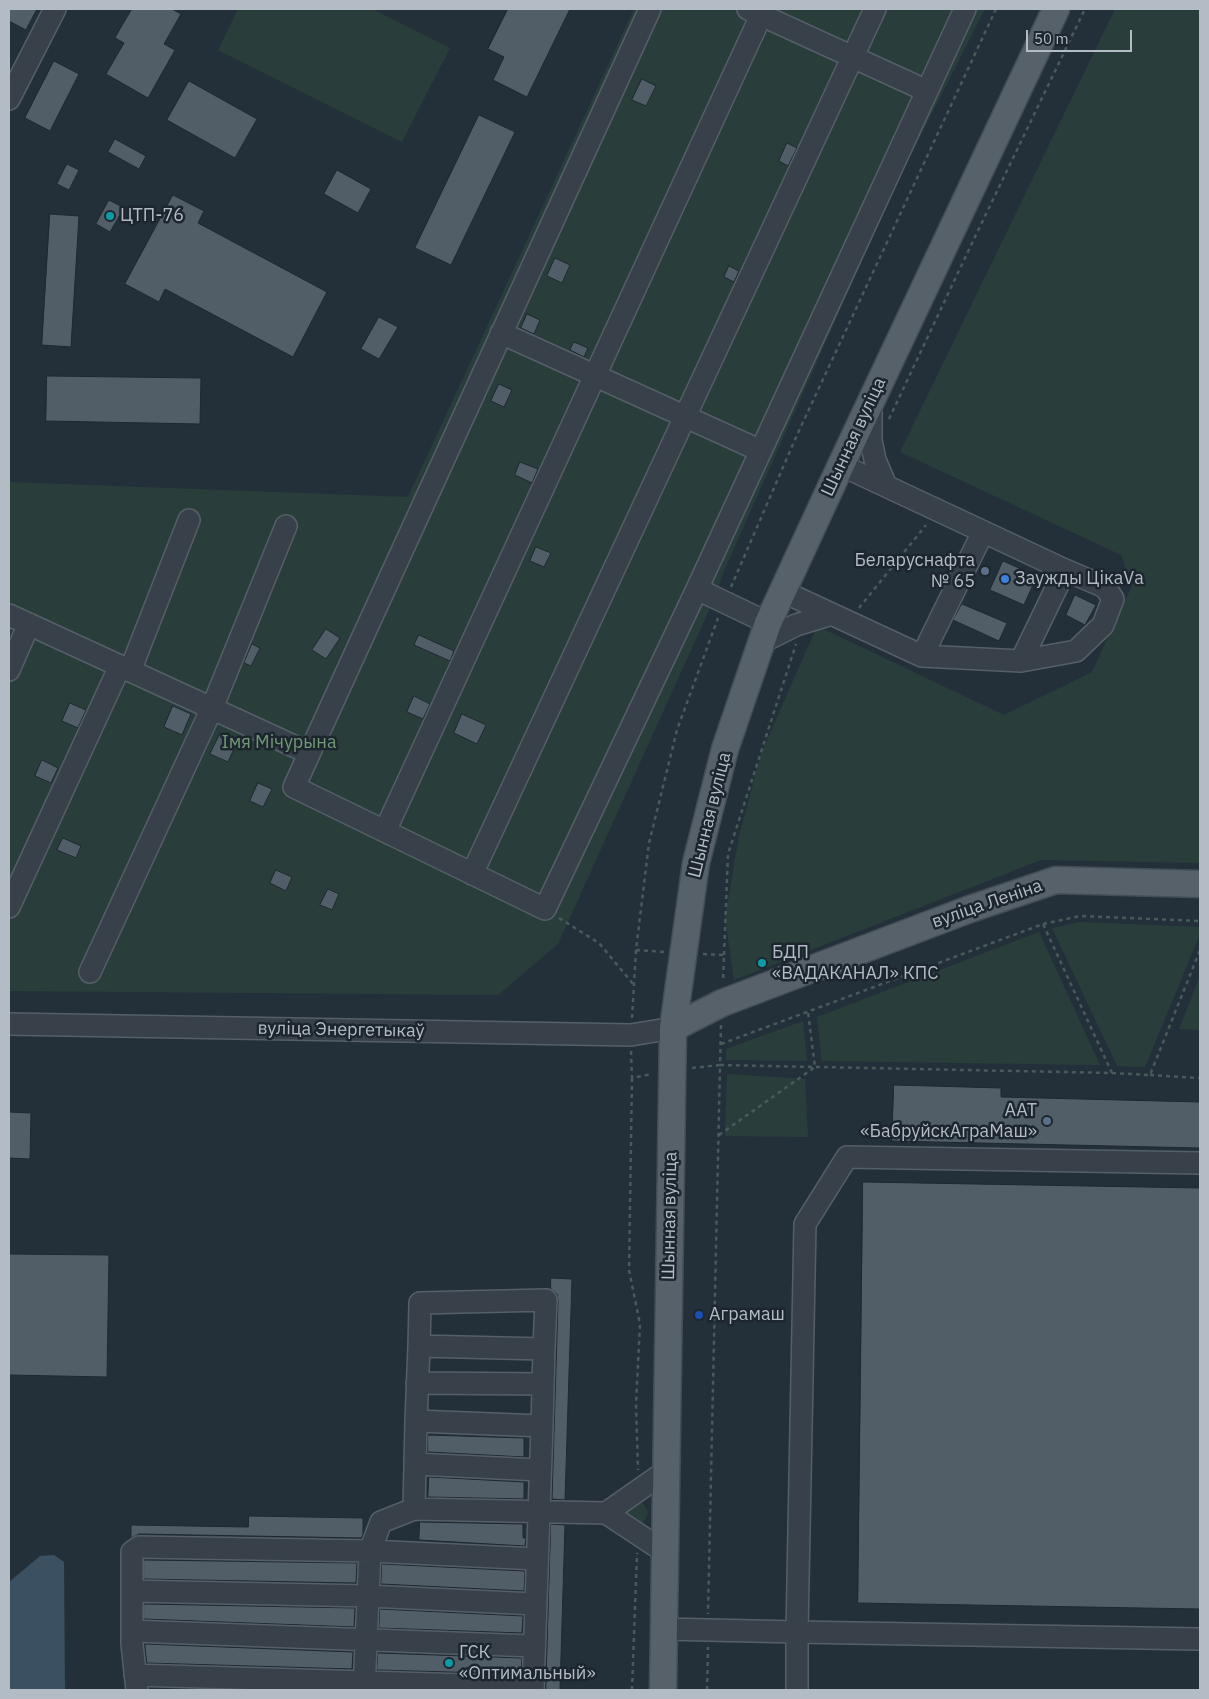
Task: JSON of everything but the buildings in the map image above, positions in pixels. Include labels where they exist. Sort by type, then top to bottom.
[{"type":"main road","name":"Шынная вуліца","points":[[663,1690],[673,1028],[696,863],[720,768],[765,633],[782,591],[1056,9]]},
{"type":"main road","name":"вуліца Леніна","points":[[673,1028],[722,1003],[970,909],[1056,880],[1200,884]]},
{"type":"street","points":[[9,99],[55,9]]},
{"type":"street","points":[[650,9],[294,787],[545,909],[697,589],[965,9]]},
{"type":"street","points":[[472,874],[875,9]]},
{"type":"street","points":[[385,831],[595,375],[757,11],[927,91]]},
{"type":"street","points":[[501,333],[761,451]]},
{"type":"street","points":[[871,401],[871,440],[875,460],[886,486]]},
{"type":"street","points":[[782,591],[922,656],[1021,661],[1076,652],[1103,625],[1113,599],[1105,587],[841,465]]},
{"type":"street","points":[[9,907],[125,668],[189,520]]},
{"type":"street","points":[[90,972],[212,708],[286,526]]},
{"type":"street","points":[[922,656],[983,532]]},
{"type":"street","points":[[1021,661],[1065,570]]},
{"type":"street","points":[[697,589],[724,602],[765,633],[796,625],[840,618]]},
{"type":"street","points":[[9,615],[309,753]]},
{"type":"street","points":[[9,670],[29,624]]},
{"type":"street","name":"вуліца Энергетыкаў","points":[[9,1024],[631,1035],[673,1028]]},
{"type":"street","points":[[797,1690],[805,1224],[847,1156],[1200,1163]]},
{"type":"street","points":[[414,1509],[420,1303],[546,1300],[533,1689],[136,1683],[132,1631],[132,1552],[140,1547],[370,1551],[537,1559]]},
{"type":"street","points":[[419,1346],[544,1350]]},
{"type":"street","points":[[417,1382],[543,1384]]},
{"type":"street","points":[[416,1421],[542,1426]]},
{"type":"street","points":[[415,1464],[540,1470]]},
{"type":"street","points":[[606,1513],[666,1471]]},
{"type":"street","points":[[364,1687],[370,1551],[381,1522],[414,1509],[606,1513],[665,1552]]},
{"type":"street","points":[[132,1591],[368,1596],[535,1604]]},
{"type":"street","points":[[664,1630],[1200,1639]]},
{"type":"street","points":[[132,1631],[534,1646]]},
{"type":"path","points":[[638,1490],[636,1404],[640,1324],[629,1270],[631,1035],[636,950],[649,843],[677,730],[724,602],[797,435],[996,9]]},
{"type":"path","points":[[888,420],[972,240],[1085,9]]},
{"type":"path","points":[[840,618],[937,510]]},
{"type":"path","points":[[707,1690],[720,1065],[728,854],[798,640]]},
{"type":"path","points":[[545,909],[600,942],[634,985]]},
{"type":"path","points":[[721,1044],[1043,924],[1080,916],[1200,921]]},
{"type":"path","points":[[1043,924],[1112,1072]]},
{"type":"path","points":[[636,950],[724,955]]},
{"type":"path","points":[[1150,1075],[1200,950]]},
{"type":"path","points":[[808,1012],[815,1067]]},
{"type":"path","points":[[632,1078],[720,1065],[1112,1072],[1200,1078]]},
{"type":"path","points":[[719,1135],[815,1067]]},
{"type":"path","points":[[632,1690],[637,1534]]},
{"type":"green space","points":[[238,9],[372,9],[450,48],[402,142],[218,50]]},
{"type":"green space","name":"Імя Мічурына","points":[[634,9],[985,9],[898,180],[723,573],[715,597],[558,944],[498,995],[9,991],[9,482],[408,497]]},
{"type":"green space","points":[[1115,9],[1200,9],[1200,863],[1041,860],[734,980],[725,918],[739,836],[761,754],[817,626],[1004,715],[1092,672],[1132,586],[1121,555],[900,452]]},
{"type":"green space","points":[[1080,922],[1200,927],[1200,934],[1145,1067],[1117,1066],[1052,928]]},
{"type":"green space","points":[[1039,932],[1100,1065],[822,1061],[817,1017]]},
{"type":"green space","points":[[1200,976],[1200,1030],[1179,1029]]},
{"type":"green space","points":[[803,1021],[807,1061],[726,1060],[726,1049]]},
{"type":"green space","points":[[727,1074],[805,1079],[808,1137],[725,1136]]},
{"type":"green space","points":[[639,1502],[645,1506],[648,1512],[646,1519],[640,1524],[626,1516],[626,1509]]},
{"type":"water","points":[[54,1555],[64,1562],[65,1690],[9,1690],[9,1582],[40,1556]]},
{"type":"place","name":"ЦТП-76","points":[[110,216]]},
{"type":"place","name":"Беларуснафта № 65","points":[[985,571]]},
{"type":"place","name":"Заужды ЦікаVа","points":[[1005,579]]},
{"type":"place","name":"БДП «ВАДАКАНАЛ» КПС","points":[[762,963]]},
{"type":"place","name":"ААТ «БабруйскАграМаш»","points":[[1047,1121]]},
{"type":"place","name":"Аграмаш","points":[[699,1315]]},
{"type":"place","name":"ГСК «Оптимальный»","points":[[449,1663]]}]
